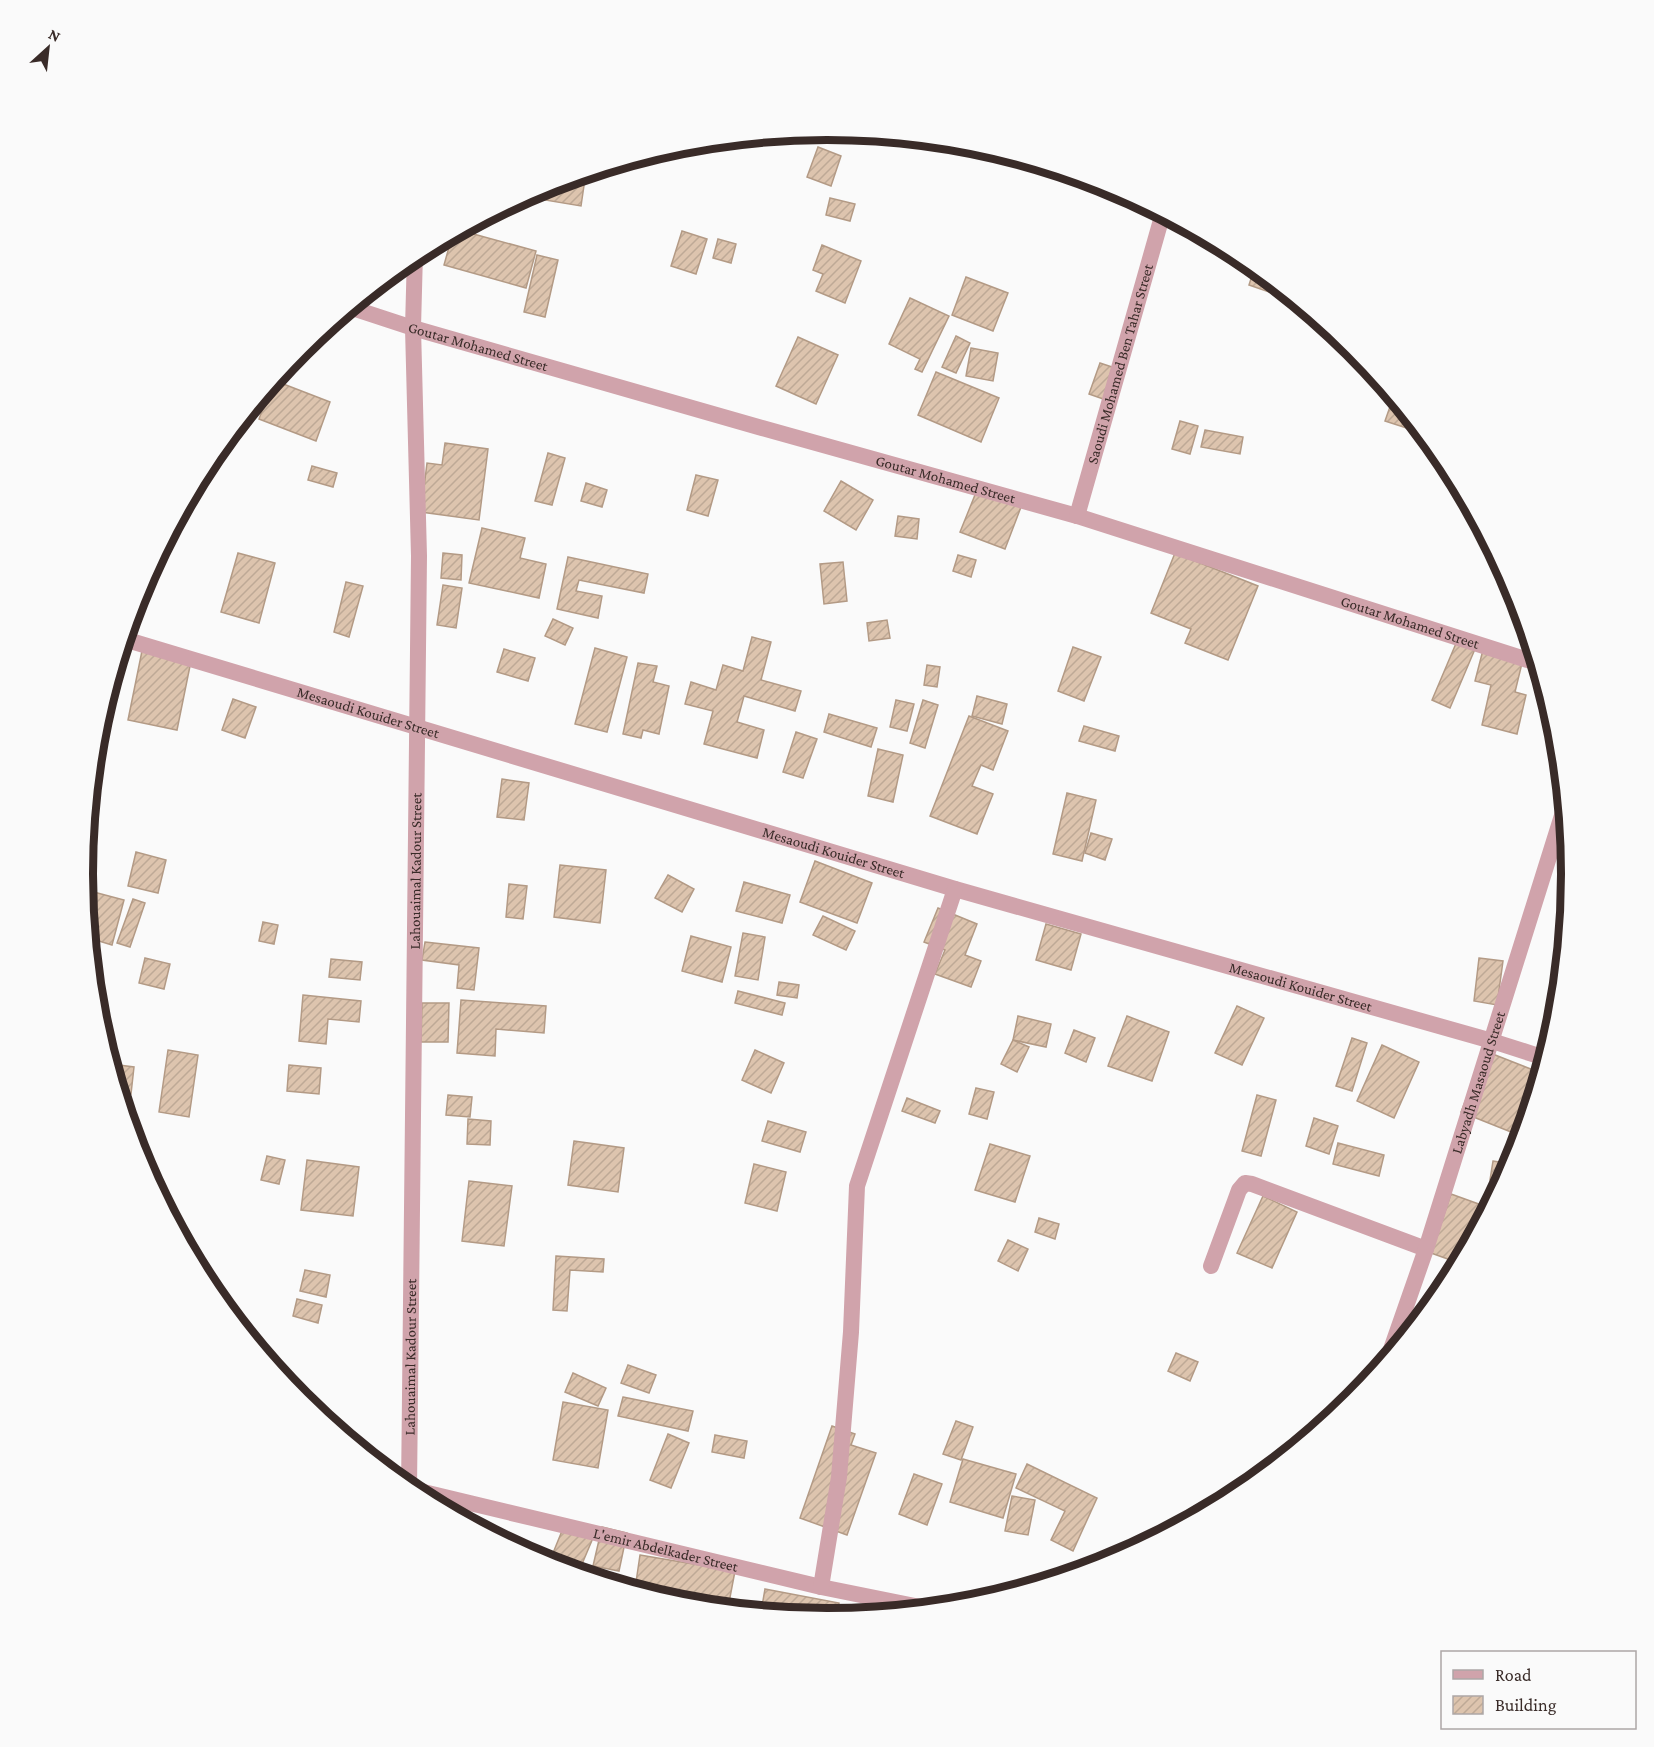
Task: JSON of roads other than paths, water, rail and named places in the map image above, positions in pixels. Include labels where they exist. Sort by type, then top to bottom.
[{"type":"street","name":"Saoudi Mohamed Ben Tahar Street","points":[[1077,516],[1161,220]]},
{"type":"street","name":"Lahouaimal Kadour Street","points":[[409,1477],[419,556],[413,328],[415,266]]},
{"type":"street","name":"Goutar Mohamed Street","points":[[358,310],[413,328],[1077,516],[1529,660]]},
{"type":"street","name":"Mesaoudi Kouider Street","points":[[131,641],[954,889],[1492,1041],[1538,1056]]},
{"type":"street","name":"Labyadh Masaoud Street","points":[[1395,1337],[1426,1249],[1559,825]]},
{"type":"street","points":[[821,1587],[839,1478],[851,1332],[857,1186],[954,889]]},
{"type":"street","points":[[1212,1266],[1235,1200],[1245,1183],[1426,1249]]},
{"type":"street","name":"L'emir Abdelkader Street","points":[[436,1495],[821,1587],[901,1603]]}]
